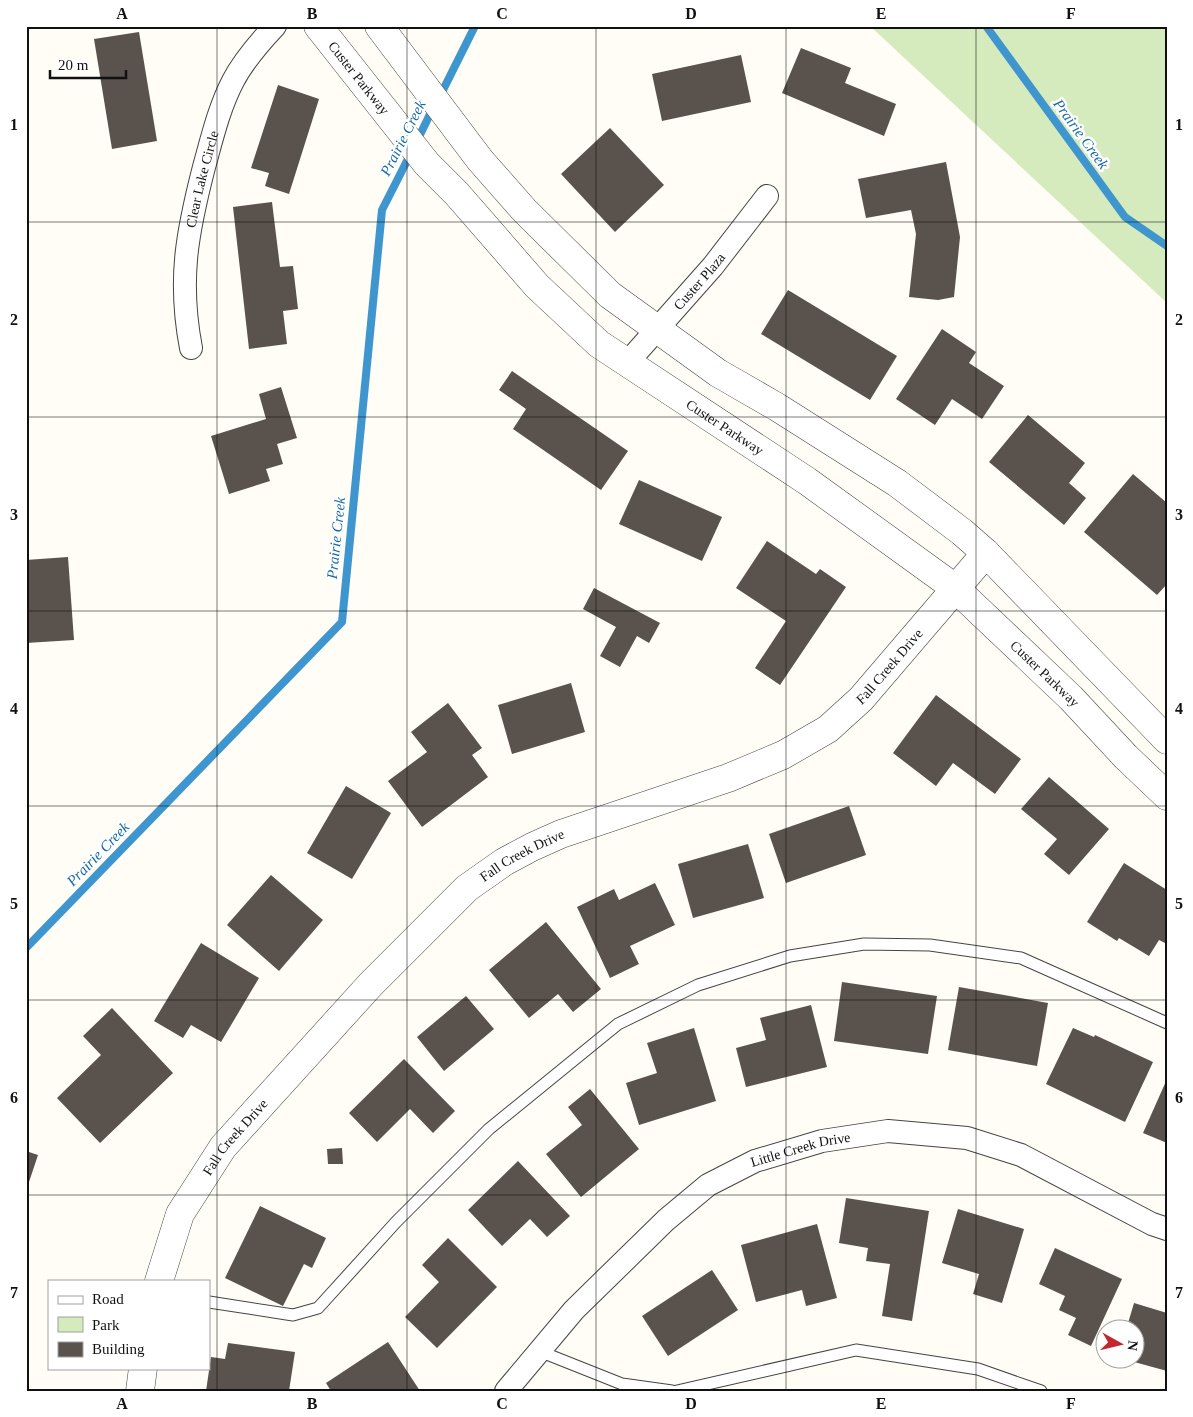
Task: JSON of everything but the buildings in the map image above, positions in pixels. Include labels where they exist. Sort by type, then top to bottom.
[{"type":"street","name":"Clear Lake Circle","points":[[191,348],[184,313],[186,249],[192,216],[215,123],[233,81],[253,49],[275,26]]},
{"type":"street","name":"Custer Parkway","points":[[318,26],[427,164],[457,194],[537,286],[599,344],[807,482],[955,588],[1071,698],[1167,796]]},
{"type":"street","points":[[379,26],[455,128],[525,211],[610,295],[718,373],[777,407],[897,483],[962,532],[986,553],[1167,740]]},
{"type":"street","name":"Custer Plaza","points":[[627,363],[713,266],[767,196]]},
{"type":"street","name":"Fall Creek Drive","points":[[159,1280],[180,1214],[223,1147],[371,984],[467,888],[504,862],[561,834],[728,778],[783,755],[828,729],[861,699],[986,553]]},
{"type":"street","name":"Little Creek Drive","points":[[506,1391],[574,1310],[666,1220],[708,1185],[756,1162],[822,1141],[888,1131],[967,1138],[1021,1155],[1167,1229]]},
{"type":"street","points":[[140,1391],[143,1370]]},
{"type":"lane","points":[[210,1302],[293,1315],[318,1308],[396,1222],[489,1129],[618,1024],[698,985],[790,956],[864,944],[930,945],[1021,958],[1167,1023]]},
{"type":"lane","points":[[677,1391],[856,1350],[978,1369],[1041,1391]]},
{"type":"lane","points":[[539,1351],[622,1384],[672,1391]]},
{"type":"green space","points":[[870,26],[1167,26],[1167,303]]},
{"type":"waterway","name":"Prairie Creek","points":[[440,96],[475,26]]},
{"type":"waterway","name":"Prairie Creek","points":[[986,26],[1125,217],[1167,246]]},
{"type":"waterway","name":"Prairie Creek","points":[[416,143],[433,108]]},
{"type":"waterway","name":"Prairie Creek","points":[[26,948],[342,622],[382,210],[411,153]]}]
